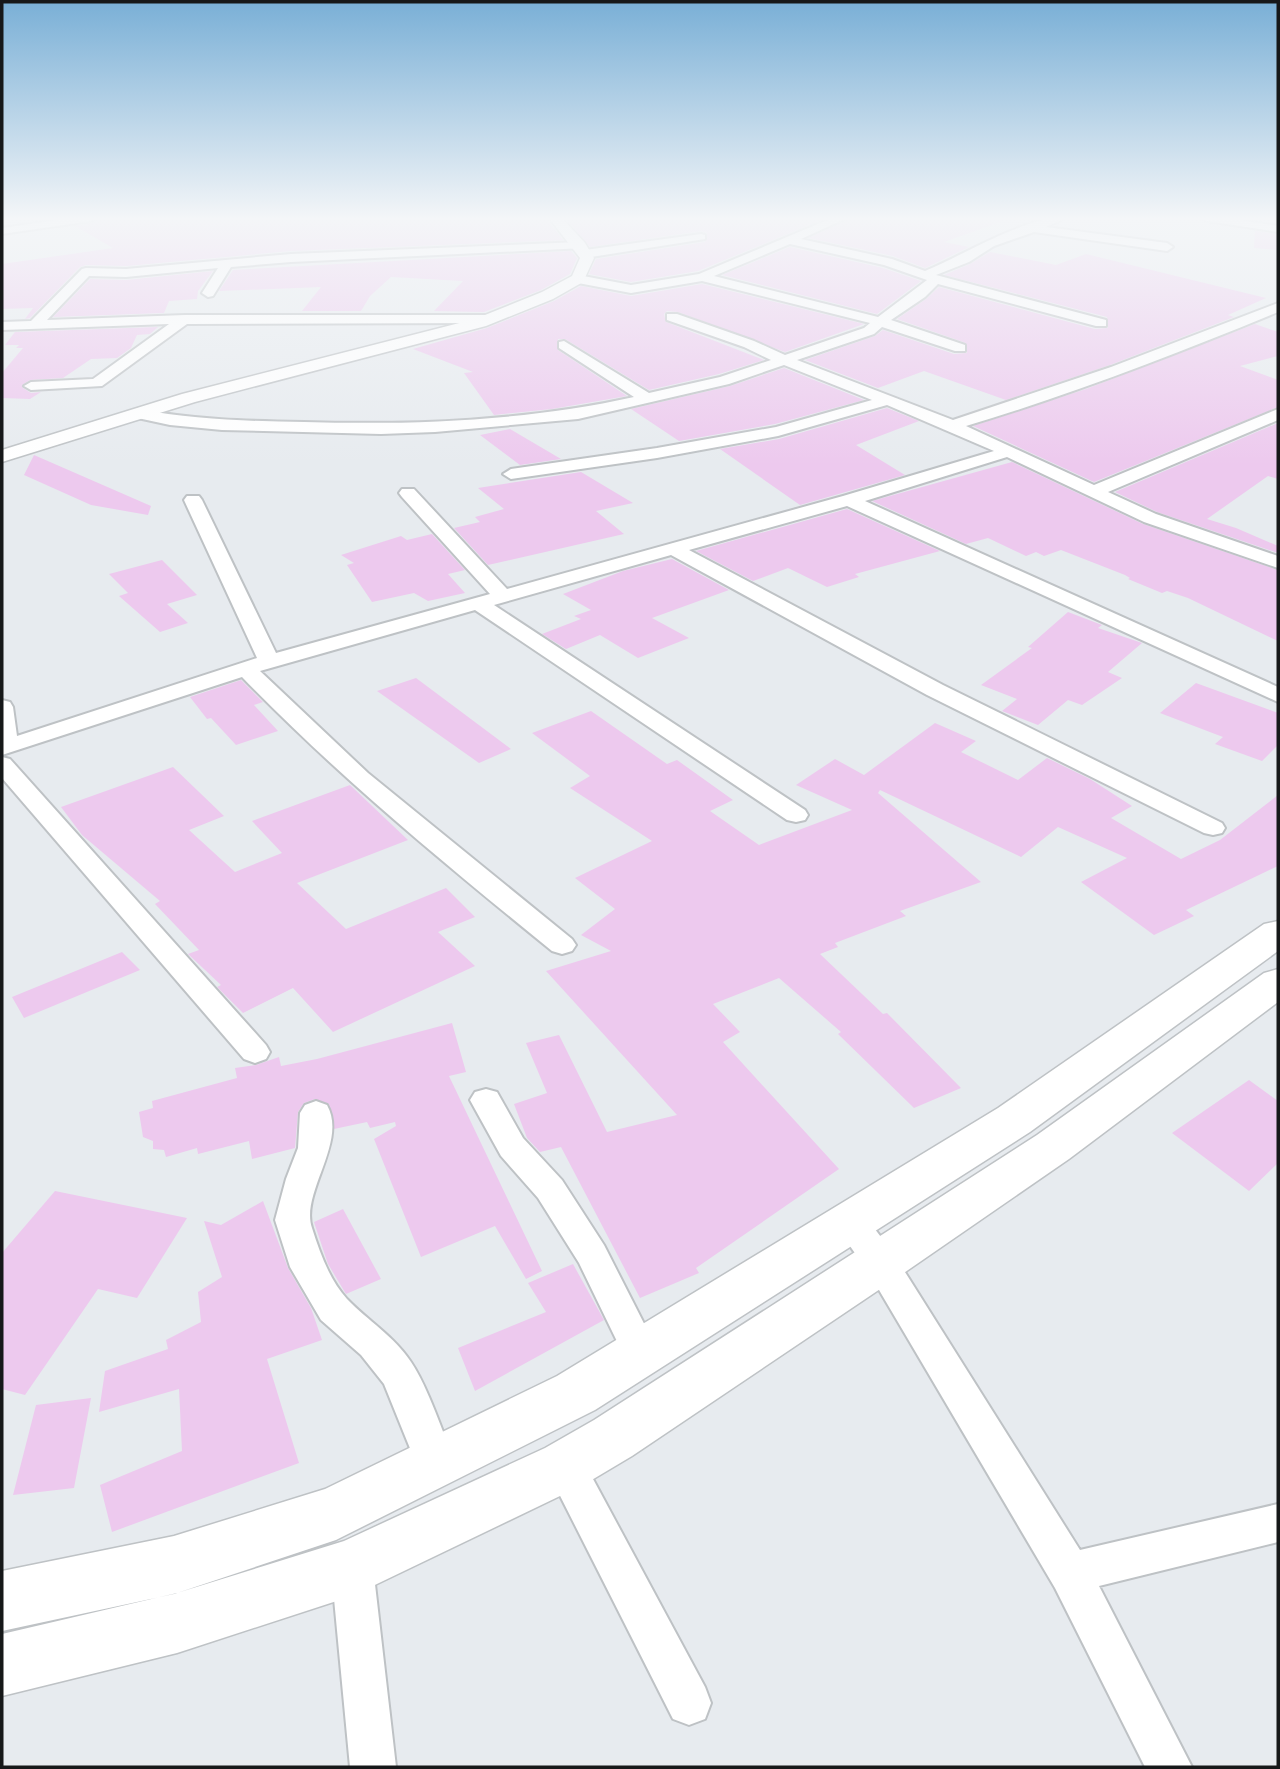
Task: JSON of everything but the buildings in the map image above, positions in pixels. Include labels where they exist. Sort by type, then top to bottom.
[{"type":"main road","points":[[2,1601],[174,1565],[336,1513],[576,1393],[1014,1120],[1278,933]]},
{"type":"main road","points":[[2,1665],[177,1623],[352,1567],[565,1466],[881,1263],[1053,1147],[1278,982]]},
{"type":"street","points":[[35,325],[59,301]]},
{"type":"street","points":[[2,456],[139,414],[486,319],[538,301]]},
{"type":"street","points":[[799,301],[879,321],[960,348]]},
{"type":"street","points":[[139,414],[222,425],[395,428],[578,414],[724,381],[869,331],[879,321],[912,301]]},
{"type":"street","points":[[1017,301],[1101,323]]},
{"type":"street","points":[[952,425],[1027,404],[1244,323],[1278,307]]},
{"type":"street","points":[[672,317],[750,344],[783,360],[952,425],[1150,518],[1278,562]]},
{"type":"street","points":[[2,326],[185,319],[486,319]]},
{"type":"street","points":[[31,386],[97,383],[185,319]]},
{"type":"street","points":[[2,337],[17,326]]},
{"type":"street","points":[[564,345],[648,399]]},
{"type":"street","points":[[511,474],[657,453],[764,433],[888,400]]},
{"type":"street","points":[[1092,492],[1278,414]]},
{"type":"street","points":[[3,753],[257,665],[849,500],[1007,453]]},
{"type":"street","points":[[408,493],[502,595]]},
{"type":"street","points":[[193,500],[257,665],[295,720],[360,779],[562,945]]},
{"type":"street","points":[[849,500],[1278,695]]},
{"type":"street","points":[[671,548],[935,690],[1213,828]]},
{"type":"street","points":[[476,602],[796,815]]},
{"type":"street","points":[[2,706],[3,753],[255,1052]]},
{"type":"street","points":[[486,1100],[512,1147],[550,1189],[592,1255],[641,1353]]},
{"type":"street","points":[[316,1113],[314,1148],[302,1179],[292,1220],[307,1267],[334,1309],[374,1343],[399,1375],[436,1465]]},
{"type":"street","points":[[850,1222],[881,1263],[1070,1573],[1169,1767]]},
{"type":"street","points":[[565,1466],[689,1703]]},
{"type":"street","points":[[1070,1573],[1278,1523]]},
{"type":"street","points":[[352,1567],[373,1767]]}]
